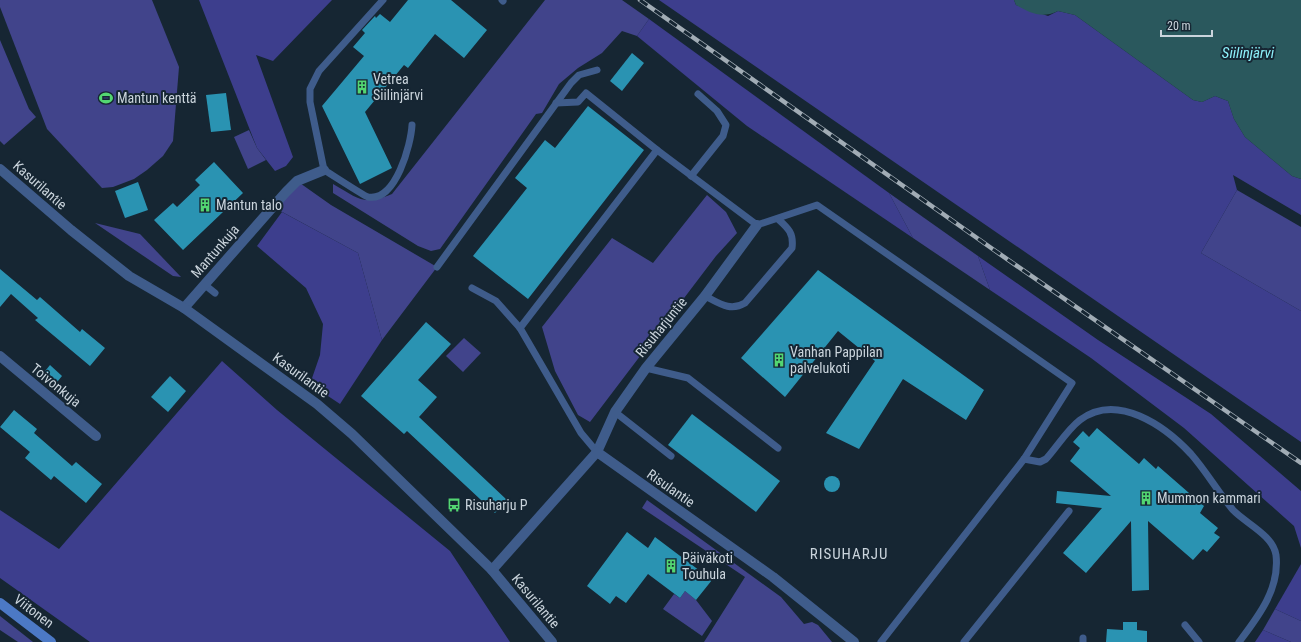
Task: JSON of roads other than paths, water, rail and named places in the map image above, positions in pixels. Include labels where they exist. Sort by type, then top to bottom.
[{"type":"main road","name":"Viitonen","points":[[0,603],[52,642]]},
{"type":"street","name":"Kasurilantie","points":[[0,169],[71,230],[129,276],[184,308],[317,404],[352,434],[492,570],[552,642]]},
{"type":"street","name":"Mantunkuja","points":[[184,308],[297,181],[324,170]]},
{"type":"street","name":"Risuharjuntie","points":[[597,452],[615,412],[646,368],[705,296],[757,226]]},
{"type":"street","name":"Toivonkuja","points":[[0,356],[96,436]]},
{"type":"street","points":[[492,570],[597,452]]},
{"type":"street","name":"Risulantie","points":[[597,452],[773,577],[854,642]]},
{"type":"lane","points":[[383,0],[319,72],[310,89],[310,102],[324,170],[366,197],[375,198],[389,189],[399,173],[411,140],[412,125]]},
{"type":"lane","points":[[437,267],[556,103],[579,75],[597,70]]},
{"type":"lane","points":[[556,103],[578,102],[586,93],[657,150],[757,226],[817,205],[1072,383],[1024,459],[881,642]]},
{"type":"lane","points":[[691,176],[723,136],[726,125],[717,111],[698,94]]},
{"type":"lane","points":[[520,328],[657,150]]},
{"type":"lane","points":[[705,296],[725,307],[738,307],[746,303],[792,248],[794,238],[790,229],[778,219]]},
{"type":"lane","points":[[205,285],[216,293]]},
{"type":"lane","points":[[472,288],[496,301],[520,328],[581,433],[597,452]]},
{"type":"lane","points":[[646,368],[688,378],[778,448]]},
{"type":"lane","points":[[1024,459],[1040,462],[1046,459],[1079,421],[1100,411],[1127,411],[1145,418],[1164,430],[1191,454],[1234,510],[1264,535],[1276,554],[1275,573],[1270,594],[1260,615],[1239,642]]},
{"type":"lane","points":[[615,412],[671,456]]},
{"type":"lane","points":[[964,642],[1069,511]]},
{"type":"lane","points":[[1185,625],[1199,642]]},
{"type":"water","name":"Siilinjärvi","points":[[1014,0],[1301,0],[1301,179],[1292,176],[1245,137],[1234,119],[1228,101],[1215,96],[1202,102],[1193,100],[1075,15],[1058,11],[1046,15],[1036,14],[1016,5]]},
{"type":"railway","points":[[640,0],[994,250],[1301,463]]},
{"type":"place","name":"Vetrea Siilinjärvi","points":[[362,87]]},
{"type":"place","name":"Mantun kenttä","points":[[106,98]]},
{"type":"place","name":"Mantun talo","points":[[205,205]]},
{"type":"place","name":"Vanhan Pappilan palvelukoti","points":[[779,360]]},
{"type":"place","name":"Mummon kammari","points":[[1146,498]]},
{"type":"place","name":"Risuharju P","points":[[454,505]]},
{"type":"place","name":"Päiväkoti Touhula","points":[[671,566]]},
{"type":"district","name":"RISUHARJU","points":[[849,554]]}]
